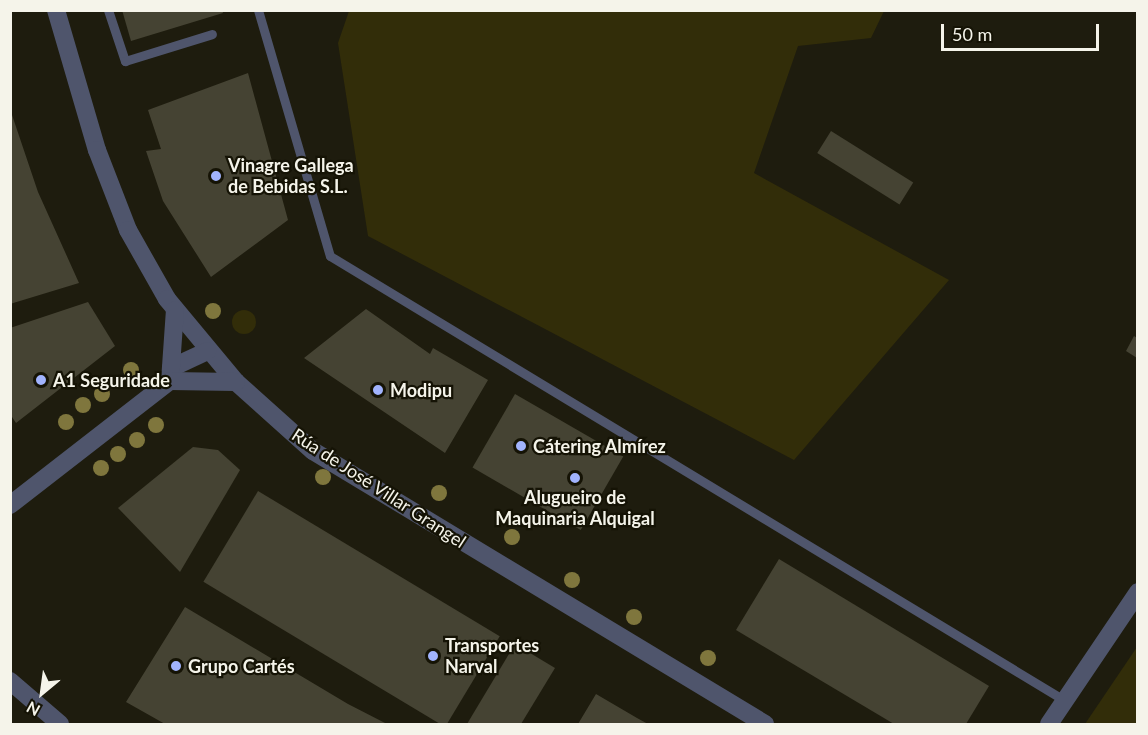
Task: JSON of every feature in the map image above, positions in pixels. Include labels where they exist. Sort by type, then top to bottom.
[{"type":"street","name":"Rúa de José Villar Grangel","points":[[56,10],[112,191],[175,310],[207,351],[236,382],[314,451],[765,724]]},
{"type":"street","points":[[175,310],[175,376]]},
{"type":"street","points":[[10,505],[207,351]]},
{"type":"street","points":[[175,376],[236,382]]},
{"type":"street","points":[[1049,724],[1137,592]]},
{"type":"street","points":[[10,681],[60,724]]},
{"type":"lane","points":[[108,10],[125,62],[212,34]]},
{"type":"lane","points":[[258,10],[330,256],[1064,700]]},
{"type":"shaded area","points":[[349,11],[884,11],[871,38],[798,46],[754,173],[949,280],[794,460],[368,236],[338,43]]},
{"type":"shaded area","points":[[244,310],[249,311],[255,317],[255,327],[249,333],[244,334],[239,333],[233,327],[232,322],[233,317],[239,311]]},
{"type":"shaded area","points":[[1137,647],[1137,724],[1085,724]]},
{"type":"building","points":[[122,10],[222,10],[223,13],[131,41]]},
{"type":"building","name":"Vinagre Gallega de Bebidas S.L.","points":[[248,73],[288,220],[211,277],[163,201],[146,151],[161,149],[148,110]]},
{"type":"building","points":[[10,109],[38,192],[79,283],[10,304]]},
{"type":"building","points":[[831,131],[913,182],[899,204],[817,153]]},
{"type":"building","name":"A1 Seguridade","points":[[88,302],[115,346],[16,423],[10,414],[10,328]]},
{"type":"building","points":[[366,309],[430,354],[433,348],[488,380],[445,453],[304,358]]},
{"type":"building","points":[[1134,336],[1137,338],[1137,358],[1126,351]]},
{"type":"building","points":[[515,394],[623,457],[581,530],[472,468]]},
{"type":"building","points":[[193,447],[218,450],[240,470],[180,572],[118,508]]},
{"type":"building","points":[[258,491],[500,636],[447,724],[440,724],[203,582]]},
{"type":"building","points":[[779,559],[989,686],[966,724],[894,724],[736,630]]},
{"type":"building","points":[[185,607],[348,704],[387,724],[165,724],[126,702]]},
{"type":"building","points":[[515,644],[555,668],[521,724],[467,724]]},
{"type":"building","points":[[596,694],[637,718],[648,724],[578,724]]},
{"type":"place","name":"Vinagre Gallega de Bebidas S.L.","points":[[216,176]]},
{"type":"place","name":"A1 Seguridade","points":[[41,380]]},
{"type":"place","name":"Modipu","points":[[378,390]]},
{"type":"place","name":"Cátering Almírez","points":[[521,446]]},
{"type":"place","name":"Alugueiro de Maquinaria Alquigal","points":[[575,478]]},
{"type":"place","name":"Transportes Narval","points":[[433,656]]},
{"type":"place","name":"Grupo Cartés","points":[[176,666]]}]
